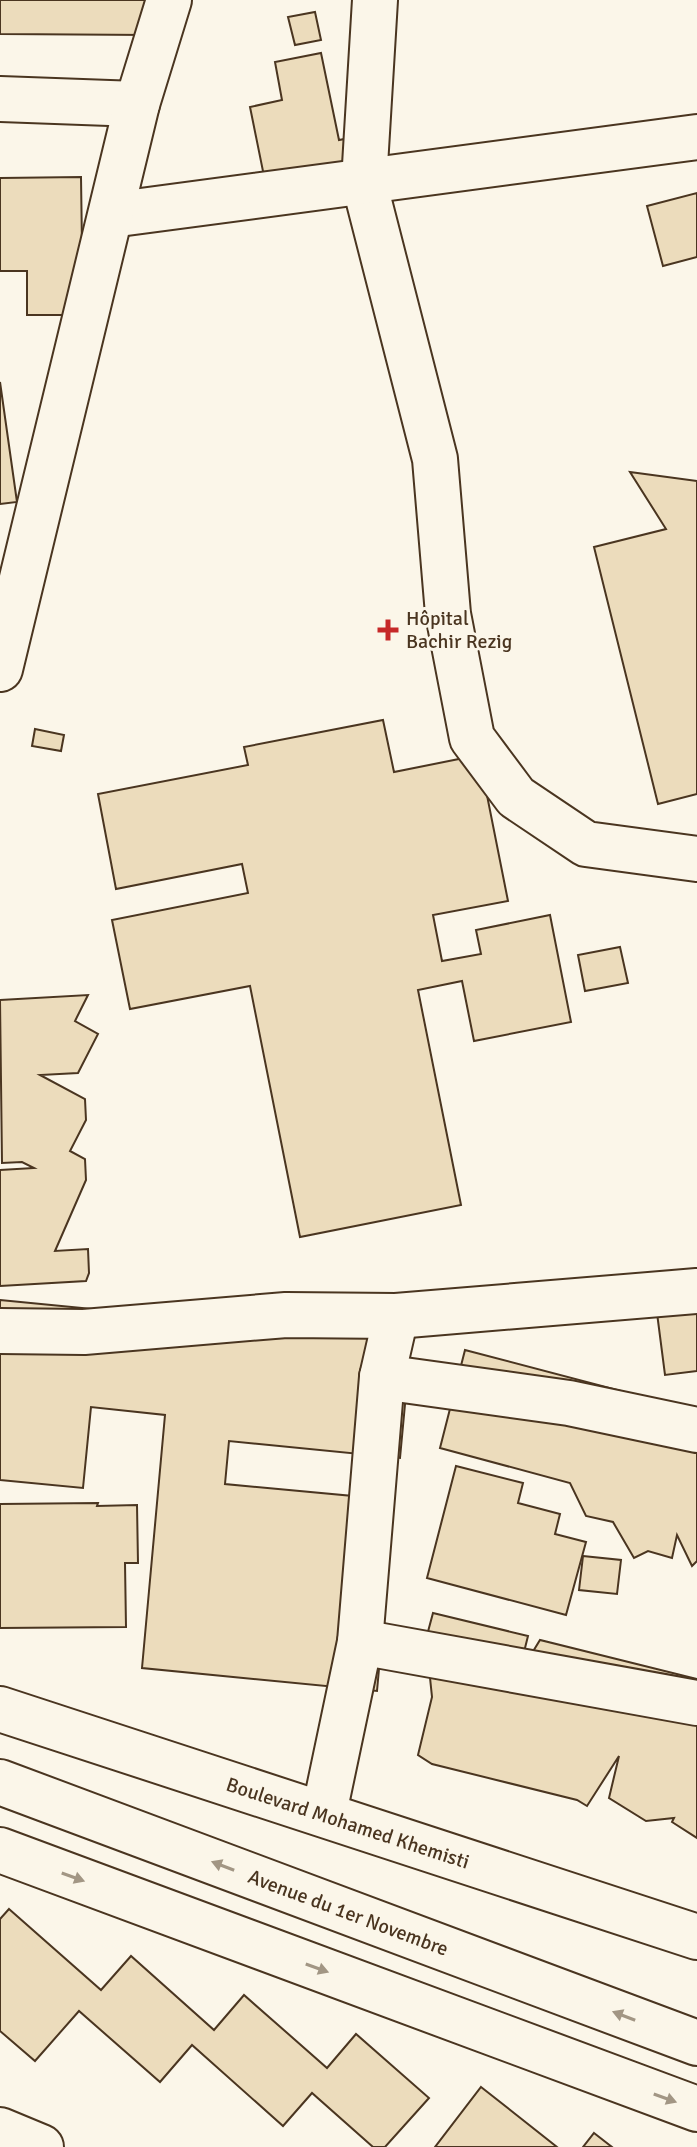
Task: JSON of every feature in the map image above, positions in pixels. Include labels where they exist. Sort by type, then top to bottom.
[{"type":"street","points":[[0,669],[137,104],[169,0]]},
{"type":"street","points":[[375,0],[364,182],[435,459],[448,614],[472,738],[516,797],[586,844],[697,859]]},
{"type":"street","points":[[0,99],[137,104]]},
{"type":"street","points":[[111,215],[697,137]]},
{"type":"street","points":[[0,1331],[84,1332],[286,1315],[396,1316],[697,1291]]},
{"type":"street","points":[[324,1813],[360,1642],[382,1377],[396,1316]]},
{"type":"street","points":[[382,1377],[569,1403],[697,1430]]},
{"type":"street","points":[[360,1642],[697,1703]]},
{"type":"street","name":"Boulevard Mohamed Khemisti","points":[[0,1709],[697,1937]]},
{"type":"street","name":"Avenue du 1er Novembre","points":[[0,1782],[697,2043]]},
{"type":"street","points":[[0,1850],[697,2109]]},
{"type":"street","points":[[0,2130],[41,2147]]},
{"type":"building","points":[[0,0],[150,0],[149,35],[0,34]]},
{"type":"building","points":[[315,12],[321,40],[295,45],[288,17]]},
{"type":"building","points":[[321,53],[339,140],[376,133],[382,162],[266,186],[250,107],[282,100],[275,62]]},
{"type":"building","points":[[81,177],[83,315],[27,315],[27,271],[0,271],[0,178]]},
{"type":"building","points":[[697,193],[697,257],[663,266],[647,206]]},
{"type":"building","points":[[0,382],[17,502],[0,504]]},
{"type":"building","points":[[630,472],[697,481],[697,794],[658,804],[594,547],[666,529]]},
{"type":"building","points":[[383,720],[394,772],[479,755],[508,901],[433,915],[442,961],[481,954],[476,930],[550,915],[571,1022],[474,1041],[462,981],[418,990],[461,1205],[300,1237],[250,986],[130,1009],[112,920],[248,893],[242,864],[116,889],[98,794],[248,765],[244,747]]},
{"type":"building","points":[[35,729],[64,735],[61,751],[32,746]]},
{"type":"building","points":[[620,947],[628,983],[585,991],[578,955]]},
{"type":"building","points":[[88,995],[75,1021],[98,1034],[78,1073],[40,1075],[85,1099],[86,1120],[70,1151],[85,1159],[86,1180],[55,1251],[88,1249],[89,1273],[86,1281],[0,1286],[0,1170],[34,1168],[22,1162],[2,1163],[0,1000]]},
{"type":"building","points":[[0,1300],[411,1340],[400,1458],[229,1441],[225,1484],[385,1499],[388,1569],[377,1691],[142,1668],[165,1415],[91,1407],[83,1488],[0,1480]]},
{"type":"building","points":[[697,1308],[697,1371],[665,1375],[657,1313]]},
{"type":"building","points":[[465,1350],[697,1411],[697,1561],[692,1566],[677,1535],[672,1558],[648,1551],[634,1558],[613,1522],[586,1516],[570,1483],[440,1448]]},
{"type":"building","points":[[456,1466],[523,1483],[518,1503],[560,1514],[555,1534],[586,1542],[566,1615],[427,1578]]},
{"type":"building","points":[[98,1503],[97,1506],[137,1505],[138,1563],[125,1563],[126,1627],[0,1628],[0,1504]]},
{"type":"building","points":[[583,1556],[621,1560],[617,1594],[579,1590]]},
{"type":"building","points":[[433,1613],[528,1636],[518,1676],[540,1640],[697,1679],[697,1838],[672,1822],[674,1818],[646,1821],[609,1798],[619,1756],[587,1806],[577,1800],[432,1764],[418,1755],[432,1697],[426,1639]]},
{"type":"building","points":[[9,1909],[101,1990],[131,1956],[214,2030],[244,1995],[327,2068],[356,2034],[429,2098],[385,2147],[373,2147],[312,2093],[283,2126],[192,2045],[160,2082],[79,2011],[35,2061],[0,2031],[0,1919]]},
{"type":"building","points":[[481,2087],[514,2113],[557,2147],[435,2147]]},
{"type":"building","points":[[594,2133],[612,2147],[583,2147]]},
{"type":"place","name":"Hôpital Bachir Rezig","points":[[388,630]]}]
